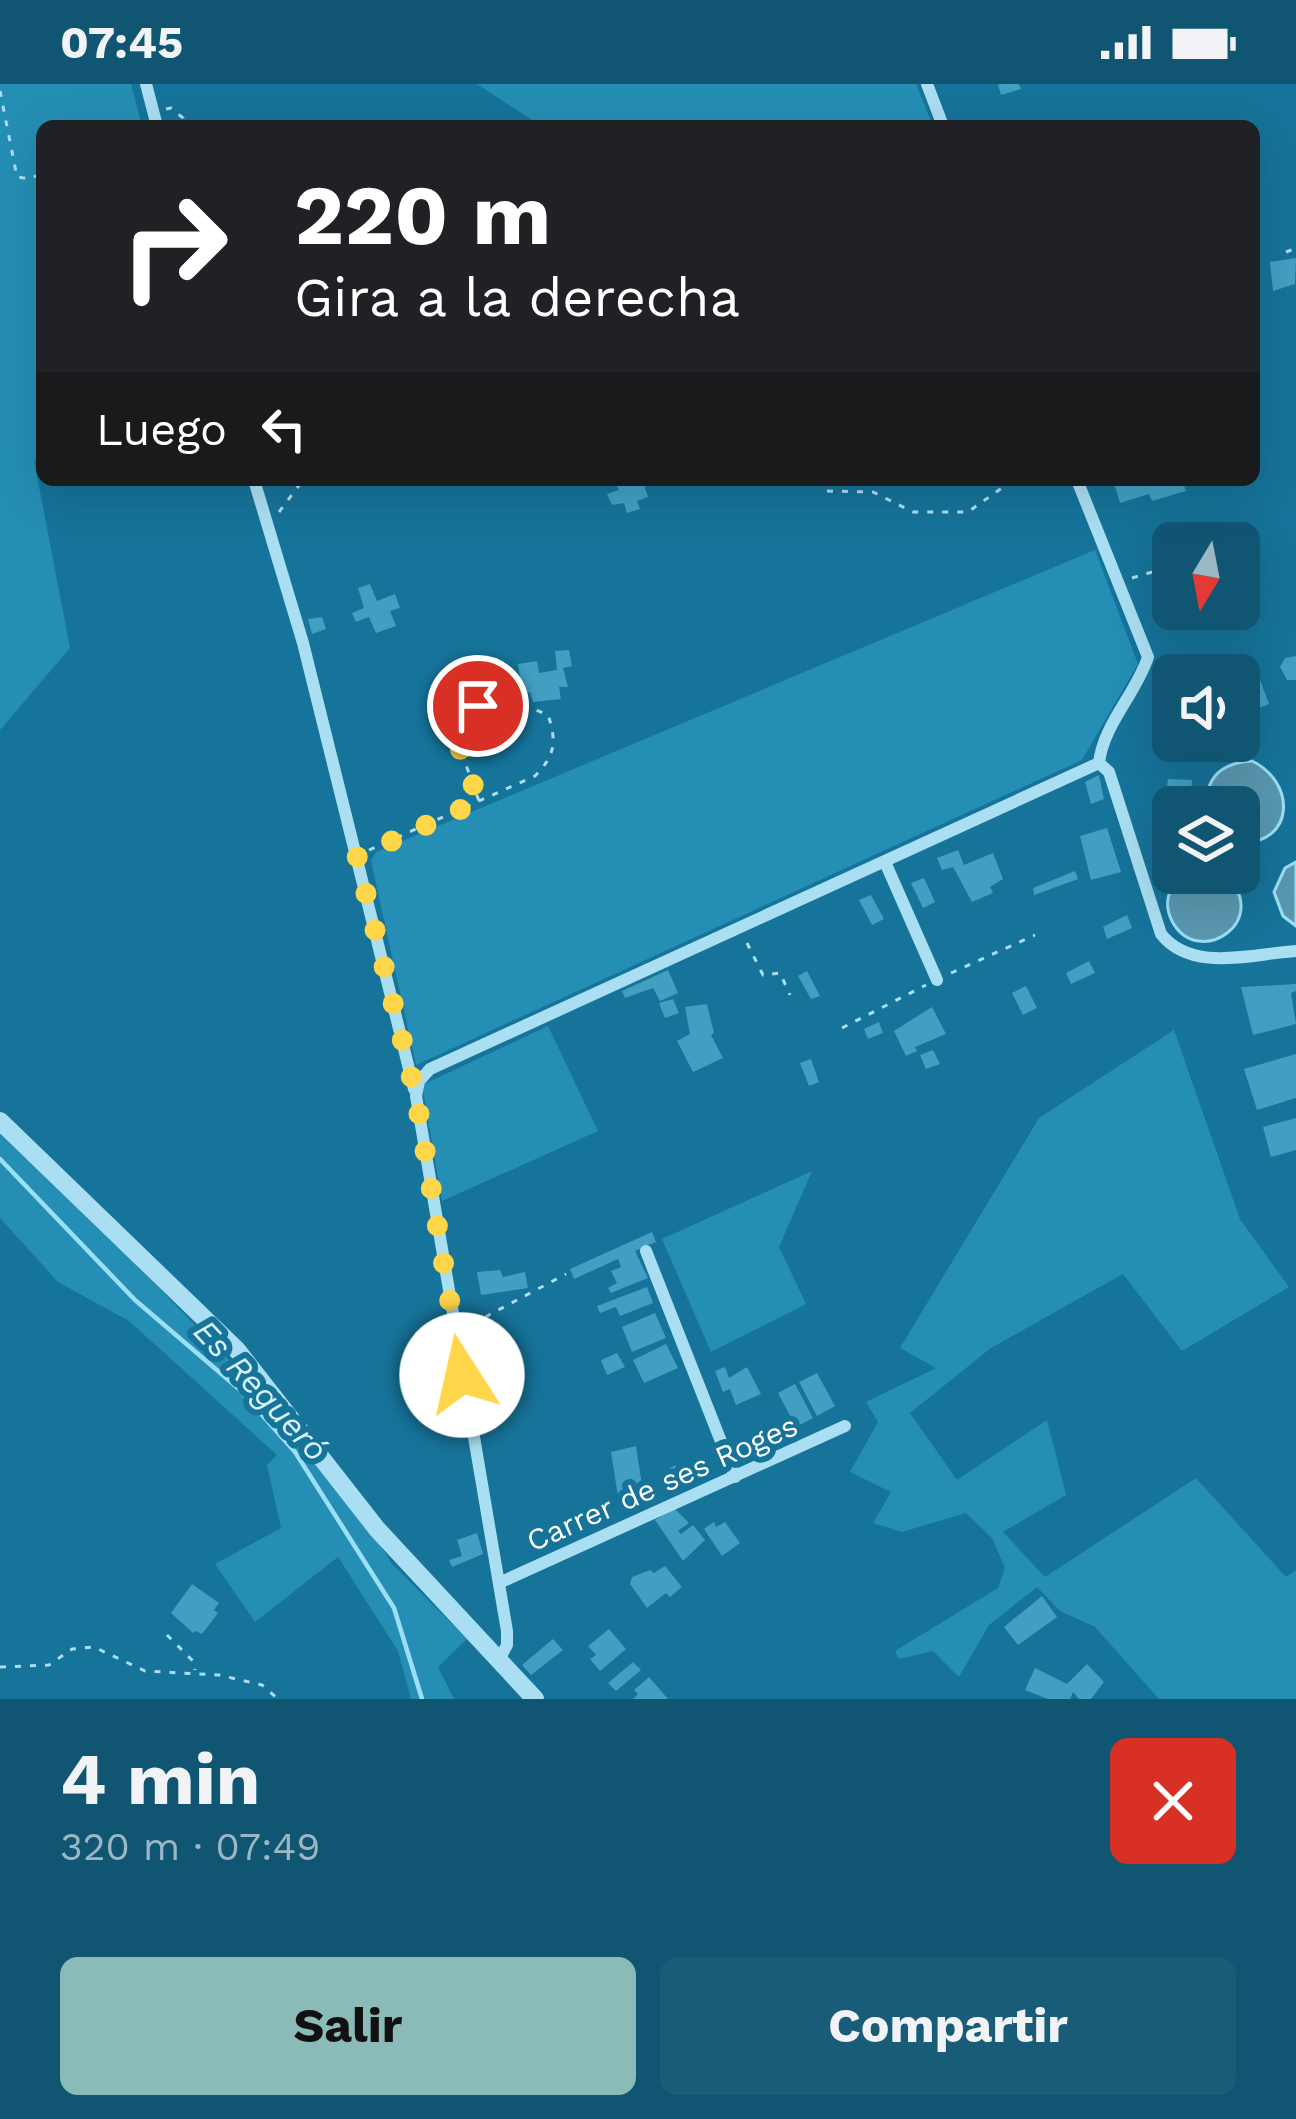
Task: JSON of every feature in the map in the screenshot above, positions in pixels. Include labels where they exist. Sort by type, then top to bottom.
[{"type":"street","points":[[146,84],[155,119]]},
{"type":"street","points":[[927,84],[941,120]]},
{"type":"street","points":[[256,486],[303,643],[416,1096],[499,1583],[507,1646],[499,1660]]},
{"type":"street","points":[[1079,486],[1148,657],[1101,747],[1099,763]]},
{"type":"street","points":[[416,1096],[419,1082],[430,1070],[1099,763]]},
{"type":"street","points":[[1099,763],[1109,772],[1161,934],[1172,948],[1196,959],[1296,951]]},
{"type":"street","points":[[885,862],[937,980]]},
{"type":"street","points":[[0,1121],[237,1350],[377,1529],[535,1699]]},
{"type":"street","points":[[646,1251],[735,1477]]},
{"type":"street","name":"Carrer de ses Roges","points":[[499,1583],[845,1426]]},
{"type":"path","points":[[0,91],[16,177],[36,176]]},
{"type":"path","points":[[155,119],[171,108],[182,120]]},
{"type":"path","points":[[1286,252],[1296,248]]},
{"type":"path","points":[[268,525],[298,486]]},
{"type":"path","points":[[822,486],[825,490],[873,492],[913,512],[968,512],[1005,486]]},
{"type":"path","points":[[1118,583],[1152,572]]},
{"type":"path","points":[[357,857],[535,776],[551,760],[555,736],[548,715],[517,701],[478,706],[461,719],[457,740],[479,801]]},
{"type":"path","points":[[740,929],[763,975],[780,973],[790,995]]},
{"type":"path","points":[[455,1333],[566,1274]]},
{"type":"path","points":[[166,1635],[193,1661],[196,1671]]},
{"type":"path","points":[[0,1666],[49,1666],[72,1649],[94,1647],[145,1671],[196,1671],[262,1685],[278,1699]]},
{"type":"shaded area","points":[[0,84],[131,84],[140,120],[36,120],[34,460],[70,648],[0,730]]},
{"type":"shaded area","points":[[477,84],[916,84],[931,120],[532,120]]},
{"type":"shaded area","points":[[1095,550],[1138,664],[1082,760],[416,1065],[371,861],[376,852]]},
{"type":"shaded area","points":[[1253,762],[1277,783],[1282,796],[1280,823],[1260,840],[1260,786],[1210,786],[1218,773]]},
{"type":"shaded area","points":[[1296,862],[1296,926],[1283,916],[1274,892],[1285,868]]},
{"type":"shaded area","points":[[1238,894],[1241,907],[1227,933],[1198,941],[1184,935],[1172,921],[1168,897]]},
{"type":"shaded area","points":[[548,1026],[598,1131],[442,1201],[422,1085]]},
{"type":"shaded area","points":[[1174,1030],[1240,1219],[1289,1287],[1182,1351],[1123,1274],[991,1348],[910,1413],[957,1480],[1047,1420],[1066,1495],[1003,1532],[1045,1577],[1196,1478],[1286,1577],[1296,1570],[1296,1699],[1159,1699],[1095,1627],[1060,1611],[1037,1587],[989,1625],[959,1677],[933,1651],[899,1659],[895,1651],[998,1588],[1005,1568],[992,1538],[966,1513],[902,1532],[873,1523],[891,1492],[850,1472],[878,1422],[866,1402],[936,1368],[900,1348],[1039,1118]]},
{"type":"shaded area","points":[[0,1134],[119,1247],[265,1397],[367,1523],[392,1564],[467,1639],[438,1667],[454,1699],[411,1699],[398,1651],[338,1557],[255,1622],[215,1564],[281,1528],[267,1465],[277,1455],[129,1321],[58,1282],[0,1218]]},
{"type":"shaded area","points":[[812,1171],[779,1247],[806,1304],[711,1352],[662,1239]]},
{"type":"building","points":[[1019,84],[1021,89],[1001,95],[998,85]]},
{"type":"building","points":[[1296,258],[1295,284],[1273,291],[1270,262]]},
{"type":"building","points":[[617,486],[644,486],[648,497],[637,501],[640,509],[627,513],[624,503],[612,505],[607,494],[619,490]]},
{"type":"building","points":[[1115,486],[1184,486],[1186,491],[1152,501],[1149,494],[1120,503]]},
{"type":"building","points":[[370,584],[377,601],[395,594],[400,608],[390,611],[396,626],[376,633],[369,617],[356,622],[352,613],[364,608],[358,588]]},
{"type":"building","points":[[322,617],[326,629],[312,634],[308,619]]},
{"type":"building","points":[[569,650],[572,666],[563,668],[568,687],[559,687],[561,699],[533,702],[530,692],[517,695],[521,683],[518,664],[537,661],[539,673],[557,670],[555,651]]},
{"type":"building","points":[[1296,656],[1296,680],[1287,680],[1280,667],[1285,658]]},
{"type":"building","points":[[1260,680],[1269,704],[1260,707]]},
{"type":"building","points":[[1099,775],[1104,799],[1091,804],[1085,782]]},
{"type":"building","points":[[1168,779],[1192,780],[1192,786],[1167,786]]},
{"type":"building","points":[[1107,828],[1121,872],[1091,880],[1080,836]]},
{"type":"building","points":[[958,850],[964,865],[993,853],[1003,879],[990,887],[993,893],[972,902],[953,867],[942,870],[937,858]]},
{"type":"building","points":[[1075,871],[1078,879],[1034,895],[1033,888]]},
{"type":"building","points":[[924,878],[935,902],[923,908],[911,883]]},
{"type":"building","points":[[871,895],[884,919],[872,925],[859,900]]},
{"type":"building","points":[[1127,915],[1132,928],[1107,939],[1103,927]]},
{"type":"building","points":[[1089,961],[1095,973],[1071,984],[1066,973]]},
{"type":"building","points":[[668,970],[678,993],[660,1001],[653,988],[625,998],[622,991]]},
{"type":"building","points":[[807,971],[820,996],[811,999],[798,976]]},
{"type":"building","points":[[1296,984],[1291,993],[1296,1024],[1253,1035],[1241,987]]},
{"type":"building","points":[[1026,986],[1037,1008],[1023,1015],[1012,993]]},
{"type":"building","points":[[673,999],[679,1013],[665,1018],[659,1003]]},
{"type":"building","points":[[707,1004],[711,1035],[723,1058],[693,1072],[677,1041],[690,1034],[685,1007]]},
{"type":"building","points":[[932,1007],[946,1034],[906,1056],[894,1031]]},
{"type":"building","points":[[879,1022],[883,1033],[868,1039],[864,1029]]},
{"type":"building","points":[[933,1050],[940,1064],[926,1069],[920,1055]]},
{"type":"building","points":[[1296,1054],[1296,1098],[1257,1110],[1244,1069]]},
{"type":"building","points":[[811,1059],[819,1082],[809,1086],[800,1063]]},
{"type":"building","points":[[1296,1118],[1296,1150],[1271,1157],[1263,1127]]},
{"type":"building","points":[[652,1232],[656,1242],[635,1251],[648,1278],[611,1293],[608,1288],[617,1283],[611,1271],[621,1267],[618,1259],[574,1279],[570,1269]]},
{"type":"building","points":[[500,1270],[503,1277],[525,1272],[528,1288],[481,1295],[477,1272]]},
{"type":"building","points":[[647,1287],[653,1303],[620,1316],[616,1307],[600,1313],[597,1306]]},
{"type":"building","points":[[655,1313],[666,1338],[632,1352],[622,1327]]},
{"type":"building","points":[[666,1344],[678,1368],[644,1383],[633,1360]]},
{"type":"building","points":[[617,1353],[625,1367],[607,1375],[601,1360]]},
{"type":"building","points":[[725,1367],[729,1378],[747,1367],[761,1394],[736,1405],[730,1389],[723,1392],[715,1371]]},
{"type":"building","points":[[817,1373],[835,1406],[817,1416],[799,1382]]},
{"type":"building","points":[[795,1384],[813,1418],[796,1427],[778,1393]]},
{"type":"building","points":[[636,1446],[644,1499],[619,1503],[611,1452]]},
{"type":"building","points":[[676,1465],[684,1486],[674,1490],[667,1469]]},
{"type":"building","points":[[674,1508],[689,1523],[678,1531],[681,1534],[693,1525],[705,1540],[683,1561],[655,1520]]},
{"type":"building","points":[[714,1522],[716,1527],[725,1522],[740,1543],[722,1556],[704,1529]]},
{"type":"building","points":[[477,1533],[483,1554],[452,1567],[449,1560],[462,1556],[457,1540]]},
{"type":"building","points":[[665,1566],[682,1587],[647,1608],[630,1584],[632,1577]]},
{"type":"building","points":[[192,1584],[219,1603],[214,1610],[218,1613],[202,1634],[193,1633],[171,1613]]},
{"type":"building","points":[[1042,1596],[1057,1617],[1018,1645],[1004,1627]]},
{"type":"building","points":[[609,1629],[626,1649],[600,1671],[590,1659],[596,1655],[588,1646]]},
{"type":"building","points":[[553,1639],[563,1650],[531,1675],[522,1665]]},
{"type":"building","points":[[633,1662],[641,1670],[616,1691],[608,1683]]},
{"type":"building","points":[[1087,1664],[1104,1682],[1091,1699],[1079,1699],[1073,1692],[1070,1699],[1048,1699],[1025,1690],[1035,1668],[1067,1684]]},
{"type":"building","points":[[649,1677],[668,1699],[633,1699],[638,1694],[634,1690]]},
{"type":"waterway","name":"Es Regueró","points":[[0,1159],[135,1300],[239,1389],[295,1452],[394,1608],[422,1699]]},
{"type":"route","points":[[462,1375],[416,1096],[357,857],[479,801],[457,740],[461,719],[478,706]]}]
